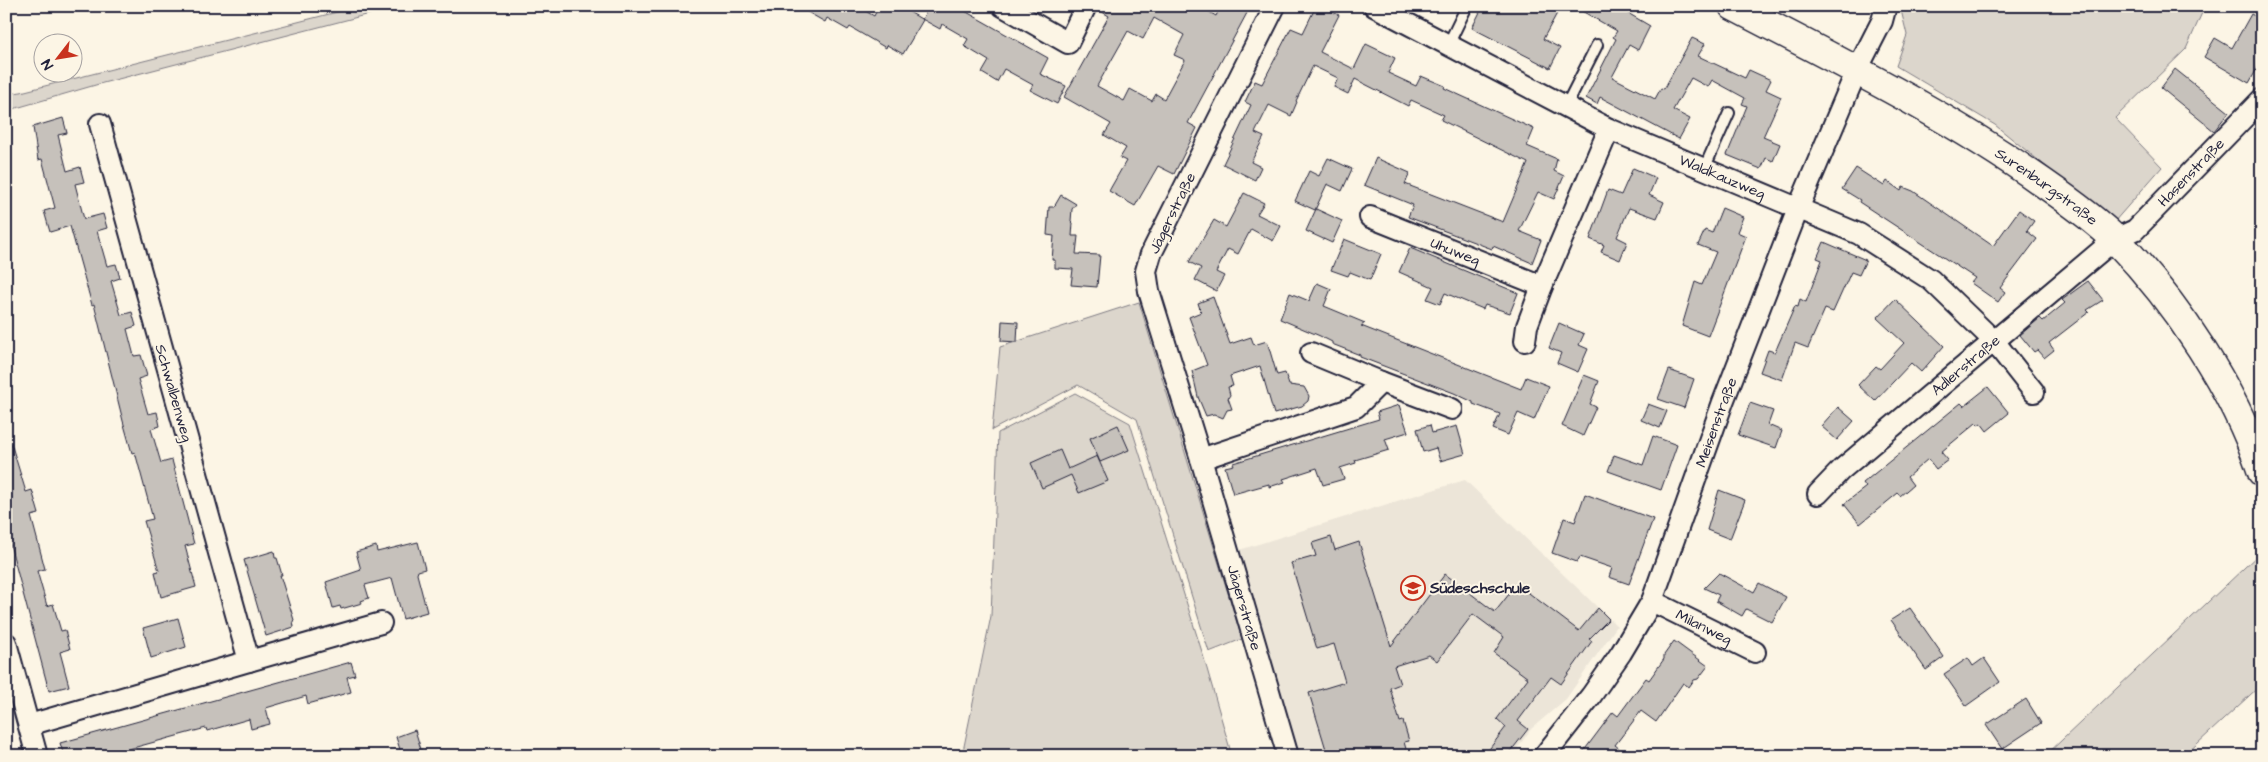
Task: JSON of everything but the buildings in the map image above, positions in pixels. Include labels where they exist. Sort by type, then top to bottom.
[{"type":"street","points":[[1003,6],[1068,43],[1086,6]]},
{"type":"street","name":"Jägerstraße","points":[[1274,6],[1151,254],[1146,271],[1149,291],[1202,459],[1288,756]]},
{"type":"street","name":"Waldkauzweg","points":[[1374,6],[1609,129],[1859,234],[1931,280],[1993,340],[2034,392]]},
{"type":"street","name":"Surenburgstraße","points":[[1733,6],[1857,70],[1994,148],[2057,193],[2115,239],[2161,293],[2199,346],[2229,398],[2262,472]]},
{"type":"street","name":"Meisenstraße","points":[[1544,756],[1622,653],[1652,601],[1722,402],[1798,209],[1857,70],[1882,21],[1886,6]]},
{"type":"street","name":"Hasenstraße","points":[[2115,239],[2135,230],[2262,99]]},
{"type":"street","name":"Schwalbenweg","points":[[100,124],[249,661]]},
{"type":"street","points":[[1525,341],[1527,326],[1542,286],[1609,129]]},
{"type":"street","name":"Uhuweg","points":[[1370,217],[1542,286]]},
{"type":"street","name":"Adlerstraße","points":[[1818,494],[1841,470],[2115,239]]},
{"type":"street","points":[[1311,352],[1381,382],[1452,409]]},
{"type":"street","points":[[1202,459],[1356,407],[1381,382]]},
{"type":"street","name":"Milanweg","points":[[1652,601],[1755,652]]},
{"type":"street","points":[[29,725],[381,623]]},
{"type":"street","points":[[6,643],[37,756]]},
{"type":"lane","points":[[1448,45],[1467,6]]},
{"type":"lane","points":[[1566,106],[1598,45]]},
{"type":"lane","points":[[1704,169],[1730,114]]},
{"type":"shaded area","points":[[361,6],[400,6],[99,84],[6,111],[6,94],[61,82],[82,82],[82,77]]},
{"type":"shaded area","points":[[1900,6],[2205,6],[2186,49],[2115,118],[2162,167],[2114,222],[1995,125],[1896,66],[1907,35]]},
{"type":"shaded area","points":[[1139,302],[1242,639],[1209,652],[1137,419],[1078,385],[992,430],[1000,347]]},
{"type":"shaded area","points":[[1075,393],[1130,423],[1203,655],[1232,756],[962,756],[991,616],[998,433]]},
{"type":"shaded area","name":"Südeschschule","points":[[1465,480],[1617,626],[1566,699],[1531,729],[1512,756],[1298,756],[1236,551]]},
{"type":"shaded area","points":[[2262,551],[2262,684],[2184,756],[2045,756]]},
{"type":"place","name":"Südeschschule","points":[[1413,588]]}]
